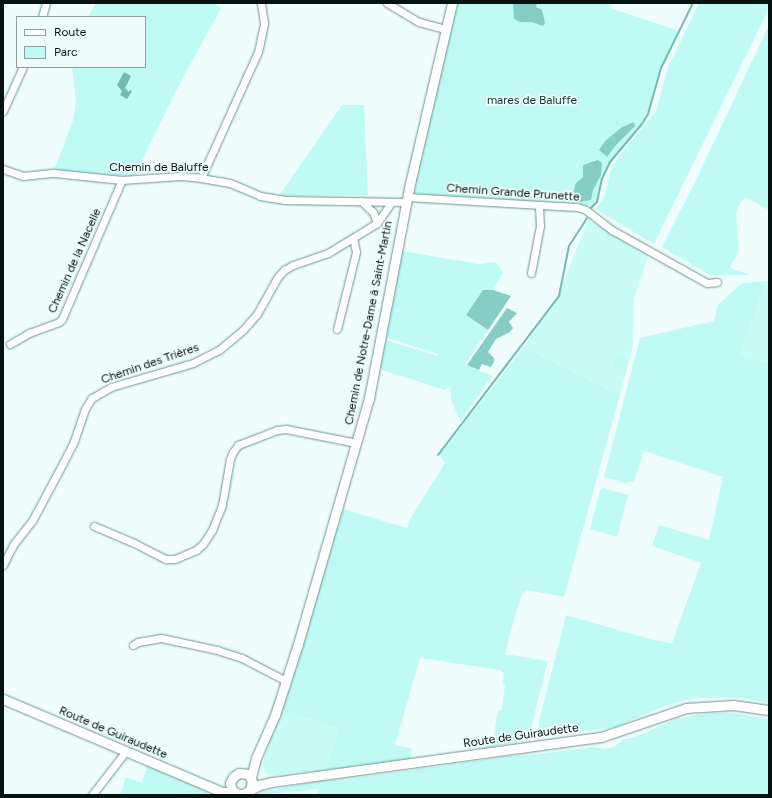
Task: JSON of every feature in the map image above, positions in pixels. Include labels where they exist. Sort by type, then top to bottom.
[{"type":"street","points":[[42,16],[46,3]]},
{"type":"street","points":[[200,178],[258,52],[264,23],[261,3]]},
{"type":"street","points":[[387,3],[419,22],[446,29]]},
{"type":"street","name":"Chemin de Notre-Dame à Saint-Martin","points":[[247,793],[252,784],[248,776],[275,715],[286,681],[369,398],[406,200],[452,3]]},
{"type":"street","points":[[3,111],[23,68]]},
{"type":"street","name":"Chemin de Baluffe","points":[[3,169],[23,176],[54,173],[122,180],[180,176],[200,178],[230,183],[260,196],[284,200],[391,203],[406,200]]},
{"type":"street","name":"Chemin de la Nacelle","points":[[10,344],[29,333],[59,322],[62,319],[122,180]]},
{"type":"street","name":"Chemin Grande Prunette","points":[[406,200],[499,201],[539,206],[577,207],[586,210],[612,230],[707,283],[717,282]]},
{"type":"street","points":[[361,201],[373,212],[377,223]]},
{"type":"street","name":"Chemin des Trières","points":[[3,565],[13,545],[32,521],[66,458],[74,441],[84,409],[92,398],[111,387],[193,363],[210,355],[242,330],[257,314],[277,278],[284,270],[293,265],[328,253],[377,223],[391,203]]},
{"type":"street","points":[[531,273],[540,226],[539,206]]},
{"type":"street","points":[[337,329],[356,252],[353,238]]},
{"type":"street","points":[[94,526],[134,543],[166,559],[175,559],[196,550],[203,544],[212,530],[222,505],[232,452],[238,445],[277,430],[286,429],[357,443]]},
{"type":"street","points":[[133,645],[138,642],[161,638],[217,650],[242,658],[286,681]]},
{"type":"street","name":"Route de Guiraudette","points":[[4,701],[213,788],[222,787],[234,791]]},
{"type":"street","name":"Route de Guiraudette","points":[[247,793],[272,782],[586,739],[616,733],[671,712],[702,706],[733,705],[769,710]]},
{"type":"street","points":[[92,795],[126,751]]},
{"type":"street","points":[[247,793],[234,791],[234,775],[248,776]]},
{"type":"street","name":"Route de Guiraudette","points":[[248,776],[272,782]]},
{"type":"shaded area","points":[[513,3],[537,3],[536,7],[542,10],[545,23],[543,26],[532,22],[520,22],[514,19]]},
{"type":"shaded area","points":[[124,72],[131,76],[125,88],[129,92],[130,90],[132,91],[127,99],[120,95],[122,91],[117,85]]},
{"type":"shaded area","points":[[634,122],[635,126],[615,146],[607,157],[599,150],[605,141],[622,127]]},
{"type":"shaded area","points":[[598,160],[602,163],[601,175],[593,190],[591,200],[580,202],[571,199],[576,183],[583,177],[583,165]]},
{"type":"shaded area","points":[[589,219],[648,256],[634,299],[633,346],[620,395],[524,347],[557,297]]},
{"type":"shaded area","points":[[766,281],[769,281],[769,363],[740,354]]},
{"type":"shaded area","points":[[483,290],[493,290],[511,296],[488,330],[466,315]]},
{"type":"shaded area","points":[[507,308],[517,313],[509,322],[513,328],[510,332],[496,339],[488,352],[494,358],[494,362],[491,367],[482,364],[479,370],[467,365]]},
{"type":"shaded area","points":[[282,710],[338,729],[326,770],[269,776],[265,773],[263,766],[264,759],[271,736]]},
{"type":"green space","points":[[96,3],[215,3],[221,8],[176,91],[134,177],[54,170],[73,121],[76,101],[72,68],[146,68],[146,16],[89,16]]},
{"type":"green space","name":"mares de Baluffe","points":[[452,3],[612,3],[610,8],[680,31],[670,47],[661,68],[648,114],[642,124],[610,162],[602,179],[597,202],[592,207],[588,205],[586,208],[581,205],[570,203],[412,196]]},
{"type":"green space","points":[[699,3],[769,3],[769,8],[654,244],[596,209],[605,196],[610,172],[617,159],[656,111],[668,68]]},
{"type":"green space","points":[[769,25],[769,210],[745,197],[739,205],[736,214],[739,250],[730,268],[751,275],[710,275],[662,247],[697,178]]},
{"type":"green space","points":[[342,105],[364,105],[368,195],[279,196]]},
{"type":"green space","points":[[402,251],[478,264],[495,262],[503,272],[493,290],[483,290],[466,315],[488,330],[465,364],[492,376],[460,421],[450,397],[450,386],[445,390],[379,369],[386,340],[437,356],[438,354],[385,337]]},
{"type":"green space","points":[[766,281],[740,354],[769,363],[769,703],[740,698],[696,698],[670,704],[615,727],[538,737],[539,721],[566,615],[657,641],[672,643],[701,563],[652,546],[659,525],[709,540],[723,477],[644,451],[634,481],[626,483],[604,477],[640,338],[714,321],[718,305],[742,283]]},
{"type":"green space","points":[[524,347],[620,395],[564,597],[527,590],[522,594],[505,654],[548,661],[534,716],[530,739],[475,751],[493,744],[498,711],[502,709],[505,685],[503,684],[504,673],[500,670],[420,658],[395,745],[412,748],[410,760],[326,770],[338,729],[282,710],[343,509],[407,528],[410,519],[445,463],[439,455]]},
{"type":"green space","points":[[617,355],[623,355],[627,359],[627,365],[623,369],[617,369],[613,365],[613,359]]},
{"type":"green space","points":[[603,488],[628,495],[617,537],[590,529],[600,491]]},
{"type":"green space","points":[[707,713],[734,713],[769,719],[769,795],[317,795],[319,789],[256,795],[261,792],[320,781],[353,778],[518,755],[595,747],[604,749],[614,747],[624,739],[635,737],[676,719]]},
{"type":"green space","points":[[147,766],[207,791],[206,795],[120,795],[126,777],[142,783]]},
{"type":"waterway","points":[[591,208],[597,202],[602,179],[610,162],[642,124],[648,114],[661,68],[693,3]]},
{"type":"waterway","points":[[438,455],[559,296],[569,246],[587,218]]}]
